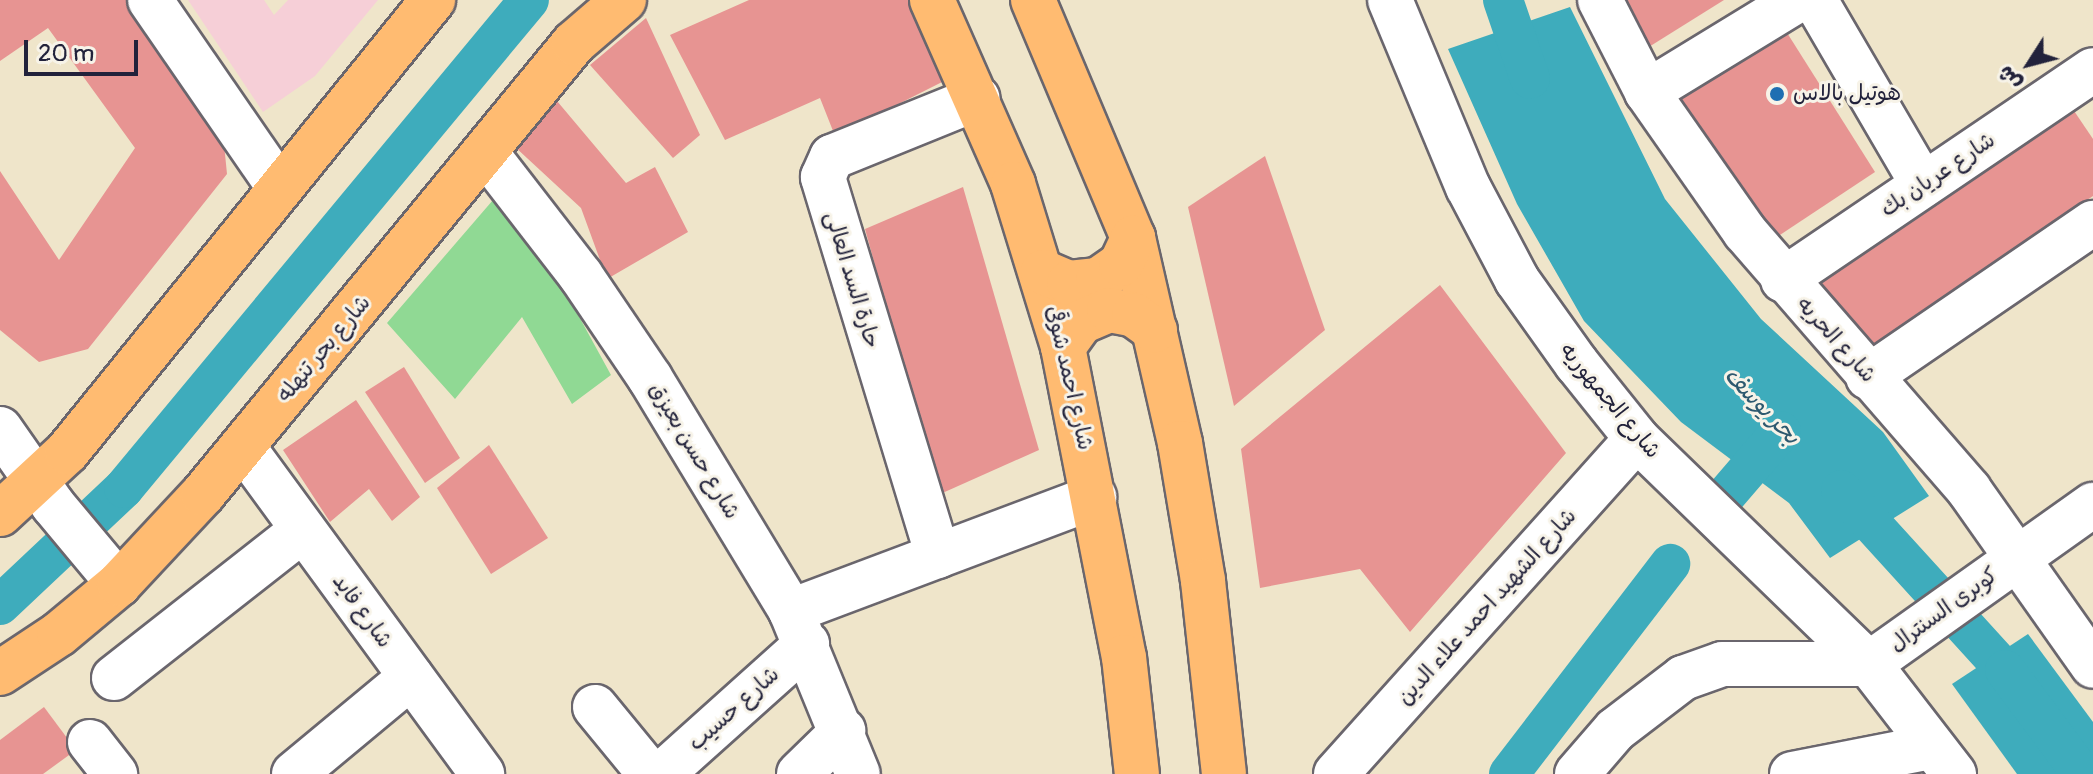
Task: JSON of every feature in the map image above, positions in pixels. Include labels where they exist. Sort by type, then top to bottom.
[{"type":"main road","points":[[0,514],[45,494],[279,187],[433,0]]},
{"type":"main road","name":"شارع بحر تنهله","points":[[0,673],[59,634],[106,569],[243,447],[574,43],[624,0]]},
{"type":"main road","name":"شارع احمد شوقى","points":[[932,0],[978,98],[1043,272],[1063,347],[1124,657],[1137,774]]},
{"type":"main road","points":[[1033,0],[1133,238],[1155,330],[1203,581],[1224,774]]},
{"type":"main road","points":[[1043,272],[1069,283],[1098,280],[1121,264],[1133,238]]},
{"type":"main road","points":[[1063,347],[1081,322],[1109,310],[1134,315],[1155,330]]},
{"type":"street","points":[[150,0],[279,187]]},
{"type":"street","name":"شارع الحريه","points":[[1600,0],[1647,92],[1783,280],[1938,452],[2019,556],[2093,666]]},
{"type":"street","points":[[1647,92],[1798,0]]},
{"type":"street","points":[[1815,0],[1923,185]]},
{"type":"street","name":"شارع الجمهوريه","points":[[1404,4],[1468,187],[1517,280],[1637,439],[1869,664],[1942,760]]},
{"type":"street","name":"شارع عريان بك","points":[[1783,280],[2093,70]]},
{"type":"street","name":"حارة السد العالى","points":[[938,556],[823,177],[832,157],[978,98]]},
{"type":"street","name":"شارع حسن بعيزق","points":[[486,153],[581,276],[650,378],[799,627],[858,774]]},
{"type":"street","points":[[1868,377],[2093,223]]},
{"type":"street","points":[[0,429],[45,494],[106,569]]},
{"type":"street","name":"شارع الشهيد احمد علاء الدين","points":[[1336,774],[1637,439]]},
{"type":"street","name":"شارع فايد","points":[[243,447],[482,774]]},
{"type":"street","points":[[799,627],[938,556],[1094,497]]},
{"type":"street","name":"كوبرى السنترال","points":[[1869,664],[2093,505]]},
{"type":"street","points":[[114,678],[303,530]]},
{"type":"street","name":"شارع حسيب","points":[[662,774],[799,627]]},
{"type":"street","points":[[1577,774],[1615,730],[1683,678],[1738,663],[1869,664]]},
{"type":"street","points":[[294,774],[411,677]]},
{"type":"street","points":[[595,707],[650,774]]},
{"type":"street","points":[[799,774],[843,731]]},
{"type":"street","points":[[1792,774],[1942,760]]},
{"type":"shaded area","points":[[188,0],[264,0],[274,15],[288,0],[378,0],[315,76],[263,112]]},
{"type":"green space","points":[[493,200],[559,280],[611,375],[572,404],[522,317],[455,399],[387,323]]},
{"type":"water","points":[[1570,7],[1665,199],[1761,319],[1883,432],[1929,496],[1830,558],[1789,503],[1681,422],[1584,321],[1517,204],[1448,49]]},
{"type":"water","points":[[2028,634],[2093,722],[2093,774],[2017,774],[1952,684]]},
{"type":"building","points":[[0,0],[132,0],[222,124],[227,174],[88,349],[39,362],[0,330],[0,171],[59,260],[135,148],[48,28],[0,61]]},
{"type":"building","points":[[749,0],[912,0],[950,78],[835,136],[820,98],[725,140],[670,35]]},
{"type":"building","points":[[1622,0],[1724,0],[1644,50]]},
{"type":"building","points":[[646,18],[700,135],[673,158],[590,65]]},
{"type":"building","points":[[1784,28],[1875,172],[1768,243],[1676,92]]},
{"type":"building","points":[[557,101],[626,183],[655,167],[688,232],[607,279],[581,208],[514,146]]},
{"type":"building","points":[[2068,102],[2093,139],[2093,196],[1865,350],[1804,272]]},
{"type":"building","points":[[1265,156],[1325,330],[1234,406],[1188,207]]},
{"type":"building","points":[[963,187],[1039,450],[938,495],[865,229]]},
{"type":"building","points":[[1440,285],[1566,453],[1410,632],[1360,569],[1260,588],[1241,449]]},
{"type":"building","points":[[404,367],[460,458],[425,483],[365,392]]},
{"type":"building","points":[[356,400],[420,497],[392,521],[369,489],[330,522],[283,450]]},
{"type":"building","points":[[489,445],[548,538],[491,574],[437,488]]},
{"type":"building","points":[[44,707],[76,750],[43,774],[0,774],[0,740]]},
{"type":"waterway","points":[[0,605],[124,488],[529,0]]},
{"type":"waterway","name":"بحر يوسف","points":[[1503,0],[1530,79]]},
{"type":"waterway","points":[[1721,501],[1781,431]]},
{"type":"waterway","name":"بحر يوسف","points":[[1841,490],[2005,670],[2082,774]]},
{"type":"waterway","points":[[1509,774],[1670,564]]},
{"type":"place","name":"هوتيل بالاس","points":[[1777,94]]}]
